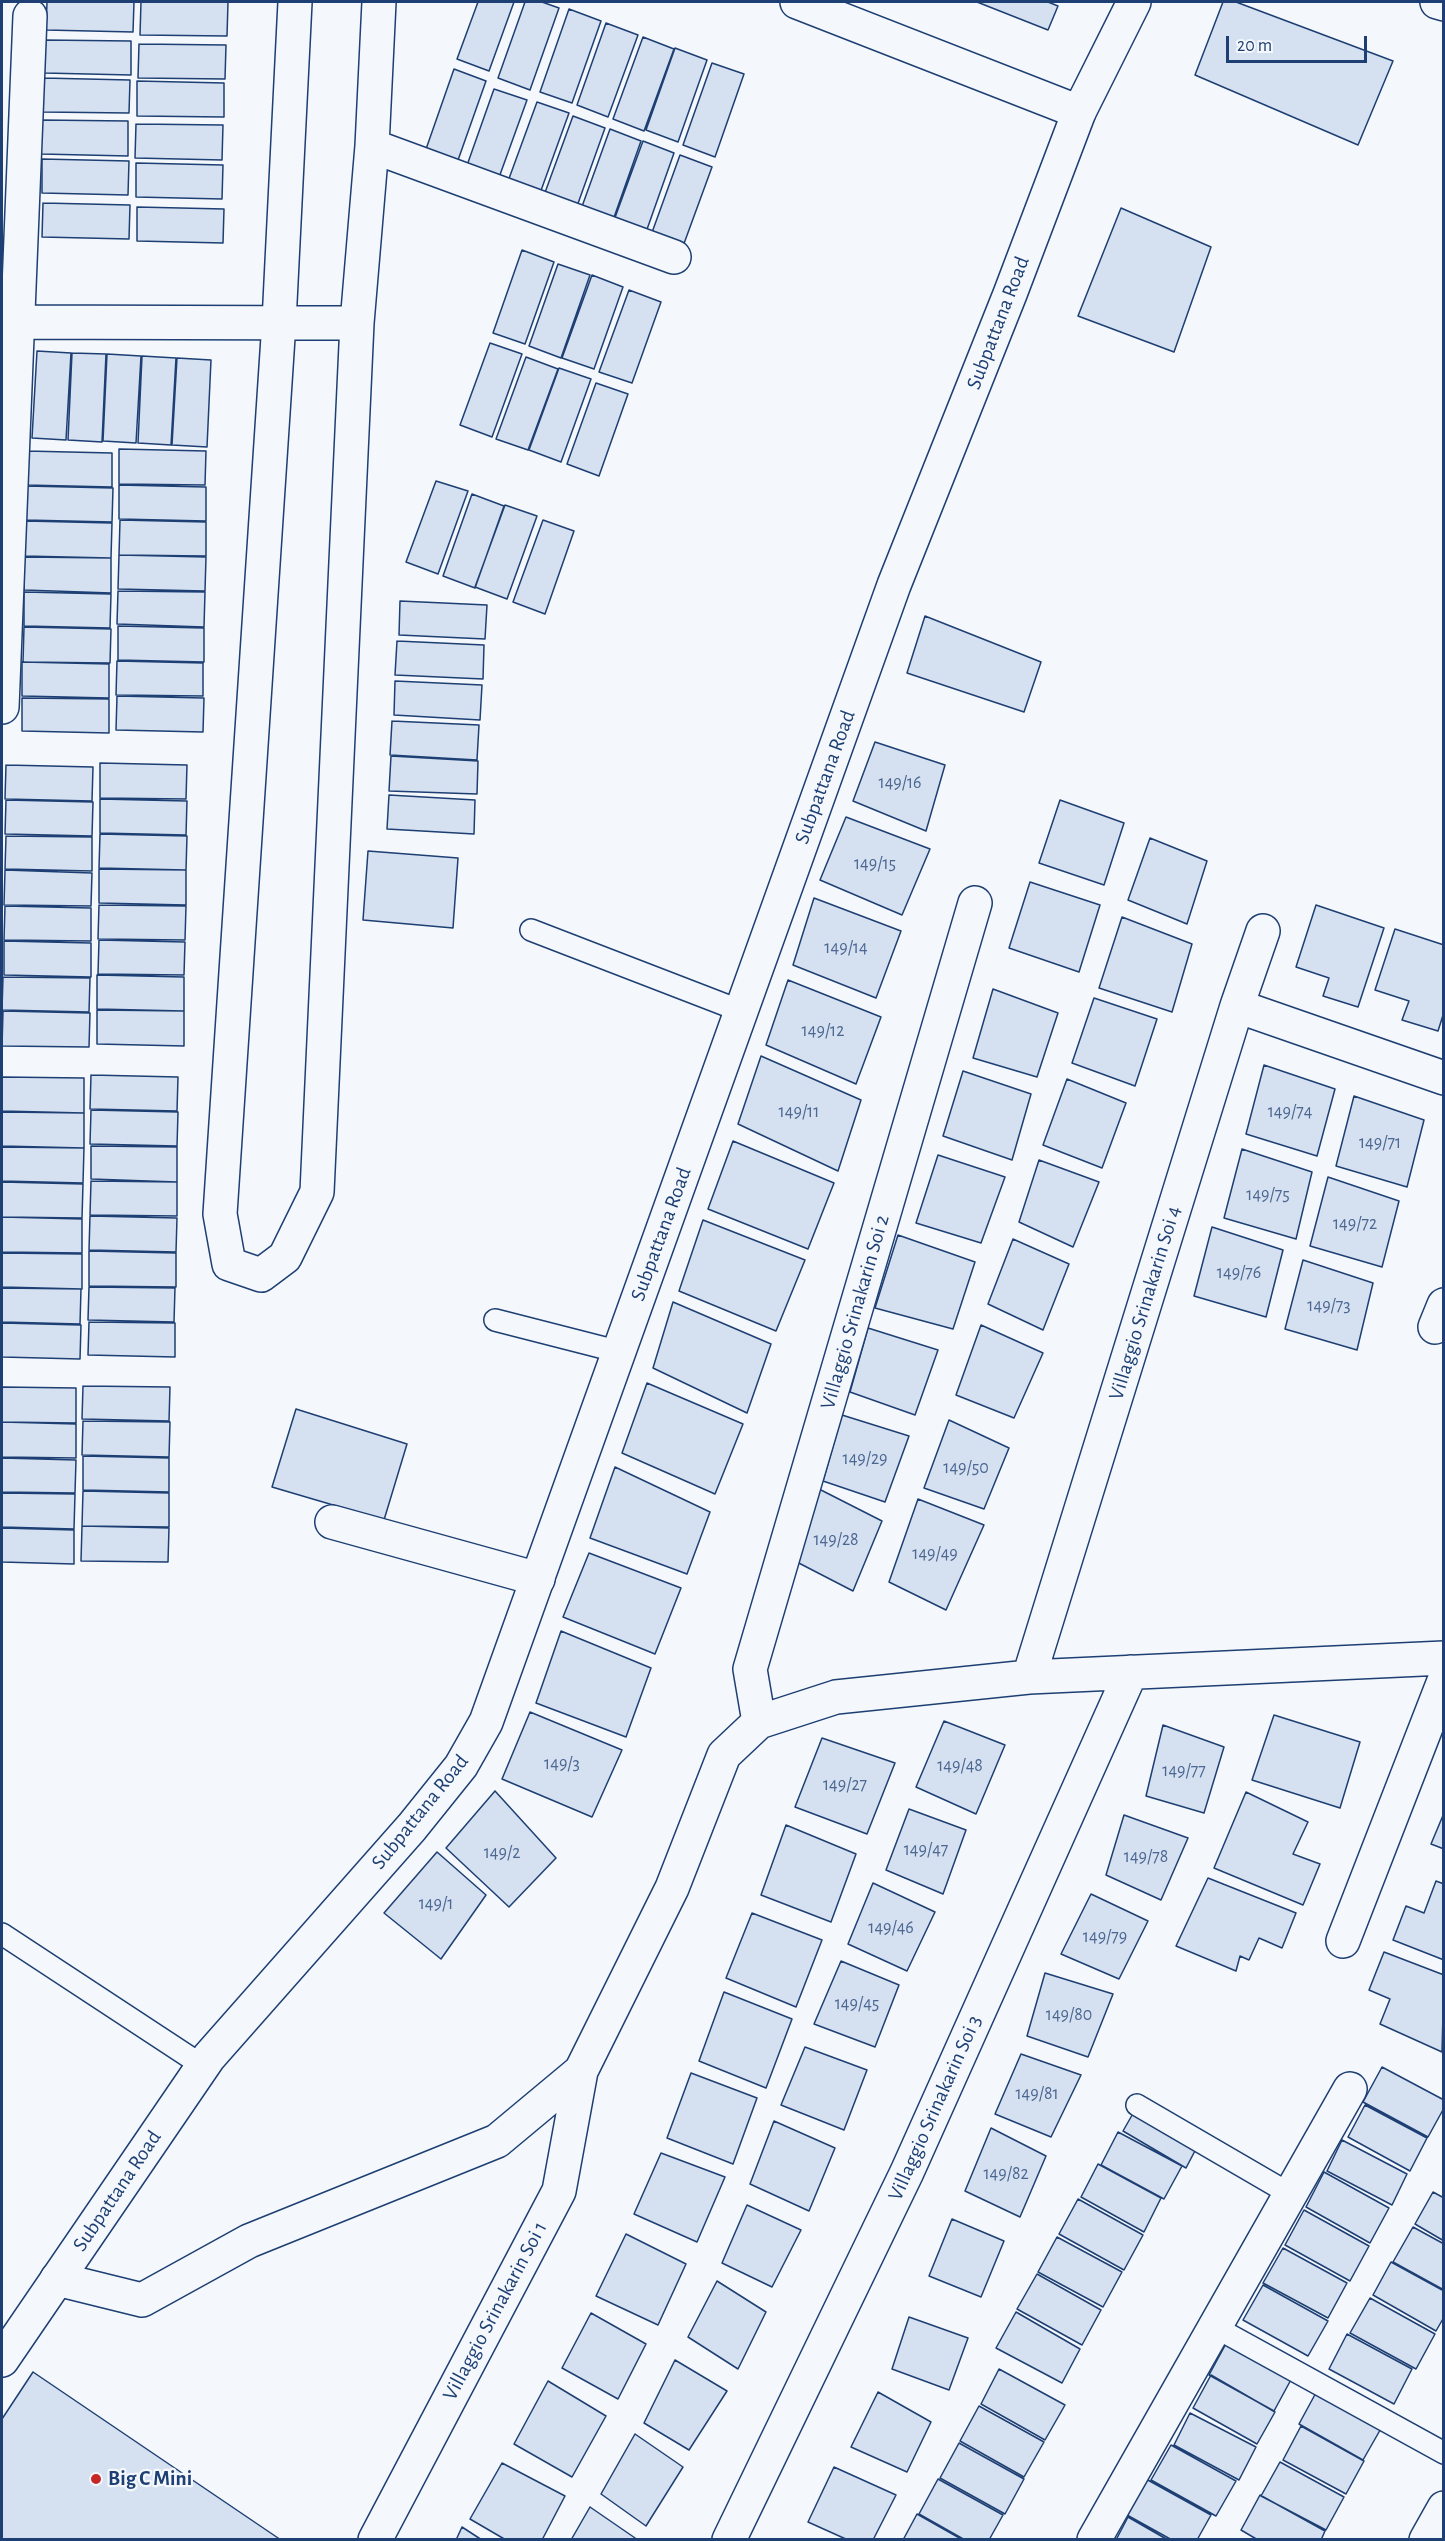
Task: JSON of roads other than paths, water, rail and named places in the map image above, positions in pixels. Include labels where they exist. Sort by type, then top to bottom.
[{"type":"street","points":[[295,2],[279,322],[220,1214],[229,1264],[261,1275],[285,1257],[317,1192],[357,323],[372,146],[379,2]]},
{"type":"street","points":[[797,2],[1079,112]]},
{"type":"street","name":"Subpattana Road","points":[[2,2360],[203,2066],[412,1827],[461,1766],[486,1722],[894,585],[1006,304],[1079,112],[1134,2]]},
{"type":"street","points":[[1437,2],[1443,4]]},
{"type":"street","points":[[2,707],[10,322],[30,16]]},
{"type":"street","points":[[372,146],[674,257]]},
{"type":"street","points":[[10,322],[357,323]]},
{"type":"street","name":"Villaggio Srinakarin Soi 2","points":[[759,1722],[750,1669],[975,903]]},
{"type":"street","name":"Villaggio Srinakarin Soi 4","points":[[1029,1677],[1237,1006],[1263,931]]},
{"type":"street","points":[[1237,1006],[1443,1078]]},
{"type":"street","points":[[332,1522],[538,1580]]},
{"type":"street","points":[[57,2278],[142,2300],[249,2241],[497,2141],[581,2071],[672,1888],[724,1755],[759,1722],[836,1697],[1029,1677],[1443,1658]]},
{"type":"street","name":"Villaggio Srinakarin Soi 3","points":[[729,2540],[907,2172],[1131,1672]]},
{"type":"street","points":[[1343,1941],[1443,1681]]},
{"type":"street","name":"Villaggio Srinakarin Soi 1","points":[[375,2540],[558,2191],[581,2071]]},
{"type":"street","points":[[1094,2540],[1350,2089]]},
{"type":"street","points":[[1426,2540],[1443,2508]]},
{"type":"lane","points":[[531,930],[741,1011]]},
{"type":"lane","points":[[495,1320],[620,1352]]},
{"type":"lane","points":[[2,1934],[203,2066]]},
{"type":"lane","points":[[1137,2105],[1290,2194]]},
{"type":"lane","points":[[1215,2327],[1443,2453]]},
{"type":"place","name":"Big C Mini","points":[[96,2479]]}]
